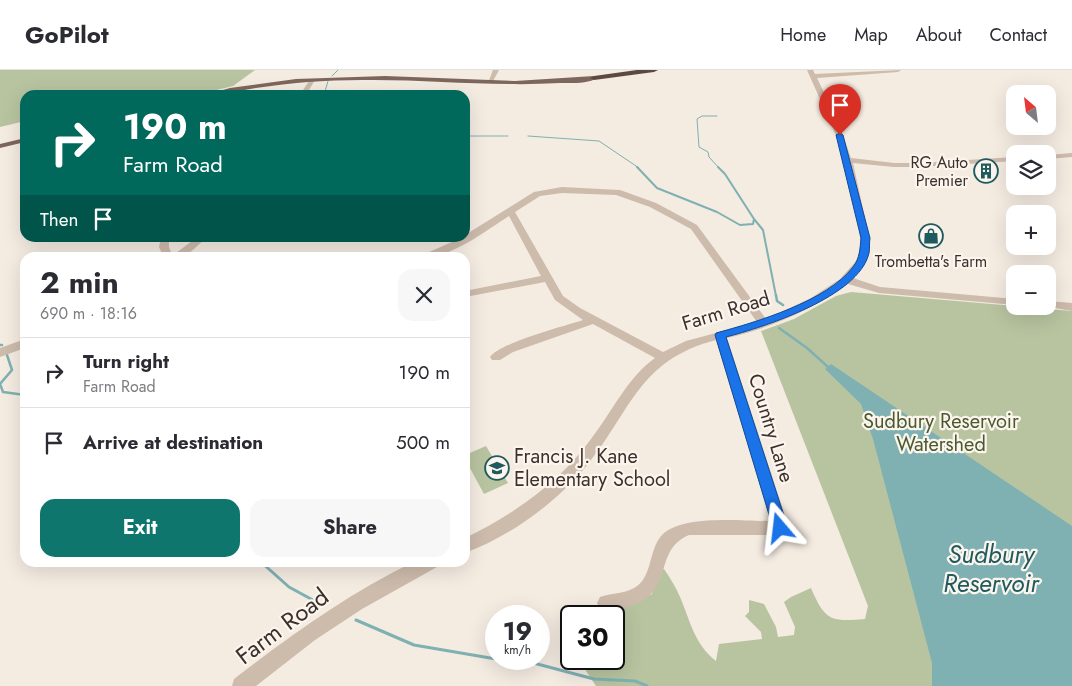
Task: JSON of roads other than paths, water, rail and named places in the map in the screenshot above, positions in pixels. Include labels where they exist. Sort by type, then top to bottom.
[{"type":"highway","points":[[594,78],[654,70]]},
{"type":"main road","points":[[235,90],[312,80],[382,78],[544,83],[594,78]]},
{"type":"main road","points":[[0,146],[20,141]]},
{"type":"street","points":[[490,82],[496,70]]},
{"type":"street","points":[[832,70],[865,72]]},
{"type":"street","points":[[811,73],[898,70]]},
{"type":"street","name":"Farm Road","points":[[470,544],[504,527],[523,515],[555,488],[593,447],[638,383],[664,357],[682,347],[764,324],[794,310],[837,288],[862,260],[866,245],[847,160],[836,125],[811,73]]},
{"type":"street","points":[[306,90],[312,80]]},
{"type":"street","points":[[1056,156],[1072,155]]},
{"type":"street","points":[[847,160],[894,165],[920,165],[1006,160]]},
{"type":"street","points":[[470,236],[537,194],[562,190],[617,192],[633,196],[694,226],[764,324]]},
{"type":"street","points":[[510,210],[559,298],[576,311],[664,357]]},
{"type":"street","points":[[184,252],[196,242]]},
{"type":"street","points":[[438,252],[461,242]]},
{"type":"street","points":[[470,293],[547,278]]},
{"type":"street","points":[[846,280],[878,290],[1006,301]]},
{"type":"street","points":[[1056,305],[1072,307]]},
{"type":"street","points":[[496,357],[509,349],[594,320]]},
{"type":"street","name":"Country Lane","points":[[606,603],[642,594],[650,586],[665,542],[675,532],[688,528],[780,528],[720,335]]},
{"type":"street","points":[[0,353],[20,345]]},
{"type":"street","name":"Farm Road","points":[[242,686],[297,642],[346,608],[370,593],[421,567]]},
{"type":"water","name":"Sudbury Reservoir","points":[[831,364],[1072,526],[1072,686],[932,686],[932,663],[873,439],[861,404],[825,369]]},
{"type":"waterway","points":[[332,76],[338,70]]},
{"type":"waterway","points":[[325,90],[328,81]]},
{"type":"waterway","points":[[717,116],[702,116],[697,119],[699,147],[708,152],[709,157],[719,168]]},
{"type":"waterway","points":[[470,136],[508,136]]},
{"type":"waterway","points":[[528,136],[599,141],[639,168]]},
{"type":"waterway","points":[[637,167],[657,188],[717,212],[740,225],[753,224],[754,219]]},
{"type":"waterway","points":[[719,168],[725,174],[754,219]]},
{"type":"waterway","points":[[754,219],[763,230],[776,296]]},
{"type":"waterway","points":[[776,295],[777,301],[783,305]]},
{"type":"waterway","points":[[779,328],[807,348],[828,367]]},
{"type":"waterway","points":[[7,355],[12,370],[0,384],[3,392],[20,394]]},
{"type":"waterway","points":[[267,567],[289,587],[322,605]]},
{"type":"waterway","points":[[356,620],[414,645],[485,657]]},
{"type":"waterway","points":[[550,667],[594,679],[635,681],[647,686]]},
{"type":"place","name":"RG Auto Premier","points":[[986,171]]},
{"type":"place","name":"Trombetta's Farm","points":[[931,236]]},
{"type":"place","name":"Francis J. Kane Elementary School","points":[[497,468]]},
{"type":"park label","name":"Sudbury Reservoir Watershed","points":[[941,432]]}]
